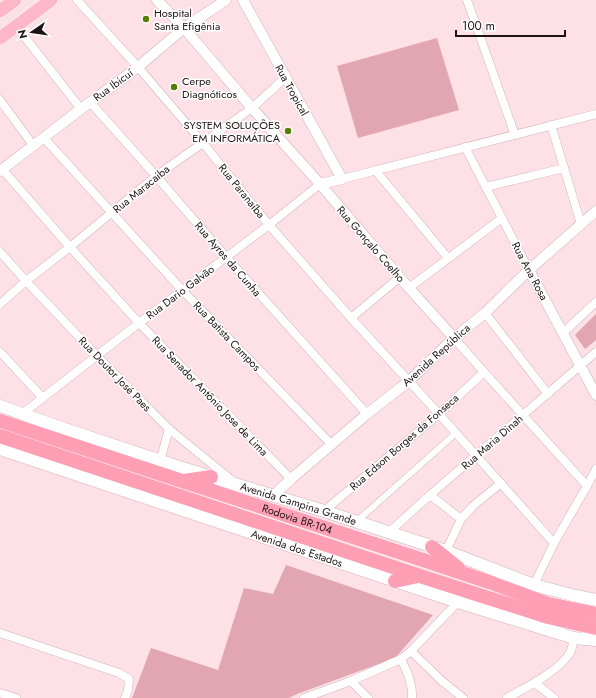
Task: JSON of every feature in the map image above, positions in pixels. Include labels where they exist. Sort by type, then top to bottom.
[{"type":"highway","name":"Rodovia BR-104","points":[[0,421],[466,574],[549,604],[596,614]]},
{"type":"highway","name":"Rodovia BR-104","points":[[0,436],[420,576],[548,617],[596,628]]},
{"type":"highway","points":[[182,481],[211,477]]},
{"type":"highway","points":[[432,547],[466,574]]},
{"type":"highway","points":[[395,581],[420,576]]},
{"type":"main road","points":[[0,11],[15,0]]},
{"type":"main road","points":[[0,38],[51,0]]},
{"type":"main road","name":"Avenida Campina Grande","points":[[0,406],[211,477],[324,511],[446,551],[534,585],[596,600]]},
{"type":"main road","name":"Avenida dos Estados","points":[[0,450],[458,602],[574,638],[596,640]]},
{"type":"street","name":"Rua Paranaíba","points":[[77,0],[138,67],[203,143],[269,226],[554,543]]},
{"type":"street","name":"Rua Gonçalo Coelho","points":[[157,0],[184,28],[409,288],[587,486]]},
{"type":"street","name":"Rua Ibicuí","points":[[1,170],[138,67],[184,28],[226,0]]},
{"type":"street","name":"Rua Tropical","points":[[243,0],[342,179]]},
{"type":"street","points":[[467,0],[515,135]]},
{"type":"street","points":[[16,26],[81,109]]},
{"type":"street","name":"Rua Maracaiba","points":[[0,304],[26,281],[156,176],[252,108],[285,78]]},
{"type":"street","points":[[0,100],[34,145]]},
{"type":"street","name":"Rua Ayres da Cunha","points":[[90,102],[226,258],[367,414]]},
{"type":"street","points":[[342,179],[596,114]]},
{"type":"street","points":[[552,125],[581,224]]},
{"type":"street","name":"Rua Batista Campos","points":[[44,138],[182,290],[332,444]]},
{"type":"street","name":"Rua Ana Rosa","points":[[465,147],[596,395]]},
{"type":"street","points":[[486,187],[564,168]]},
{"type":"street","name":"Rua Senador Antônio Jose de Lima","points":[[1,170],[139,323],[291,479]]},
{"type":"street","points":[[375,170],[448,258]]},
{"type":"street","name":"Rua Dario Galvão","points":[[22,414],[182,290],[269,226],[320,184],[342,179]]},
{"type":"street","name":"Avenida República","points":[[273,496],[367,414],[409,381],[454,338],[485,313],[529,270],[596,211]]},
{"type":"street","points":[[409,288],[502,218]]},
{"type":"street","name":"Rua Doutor José Paes","points":[[0,252],[97,356],[169,429],[239,486]]},
{"type":"street","points":[[351,318],[400,277]]},
{"type":"street","points":[[563,333],[596,302]]},
{"type":"street","points":[[485,313],[548,394]]},
{"type":"street","points":[[0,352],[43,398]]},
{"type":"street","name":"Rua Maria Dinah","points":[[388,532],[596,352]]},
{"type":"street","name":"Rua Edson Borges da Fonseca","points":[[324,511],[439,414],[484,372]]},
{"type":"street","points":[[160,460],[169,429]]},
{"type":"street","points":[[356,522],[456,433]]},
{"type":"street","points":[[534,585],[554,543],[596,469]]},
{"type":"street","points":[[446,551],[461,519],[480,500],[501,483]]},
{"type":"street","points":[[430,495],[461,519]]},
{"type":"street","points":[[304,698],[351,681],[401,659],[411,651],[458,602]]},
{"type":"street","points":[[0,633],[119,673],[129,680],[125,698]]},
{"type":"street","points":[[507,698],[535,683],[565,660],[570,652],[574,638]]},
{"type":"street","points":[[411,651],[442,681],[463,698]]},
{"type":"street","points":[[401,659],[411,681],[413,690],[412,698]]},
{"type":"street","points":[[351,681],[368,698]]},
{"type":"street","points":[[535,683],[554,698]]},
{"type":"street","points":[[0,693],[16,698]]},
{"type":"shaded area","points":[[437,38],[459,110],[358,138],[337,66]]},
{"type":"shaded area","points":[[596,314],[596,340],[585,349],[575,335]]},
{"type":"shaded area","points":[[286,565],[433,615],[395,658],[289,698],[132,698],[151,648],[218,670],[244,588],[273,594]]},
{"type":"place","name":"Hospital Santa Efigênia","points":[[146,19]]},
{"type":"place","name":"Cerpe Diagnóticos","points":[[174,87]]},
{"type":"place","name":"SYSTEM SOLUÇÕES EM INFORMÁTICA","points":[[288,131]]}]
